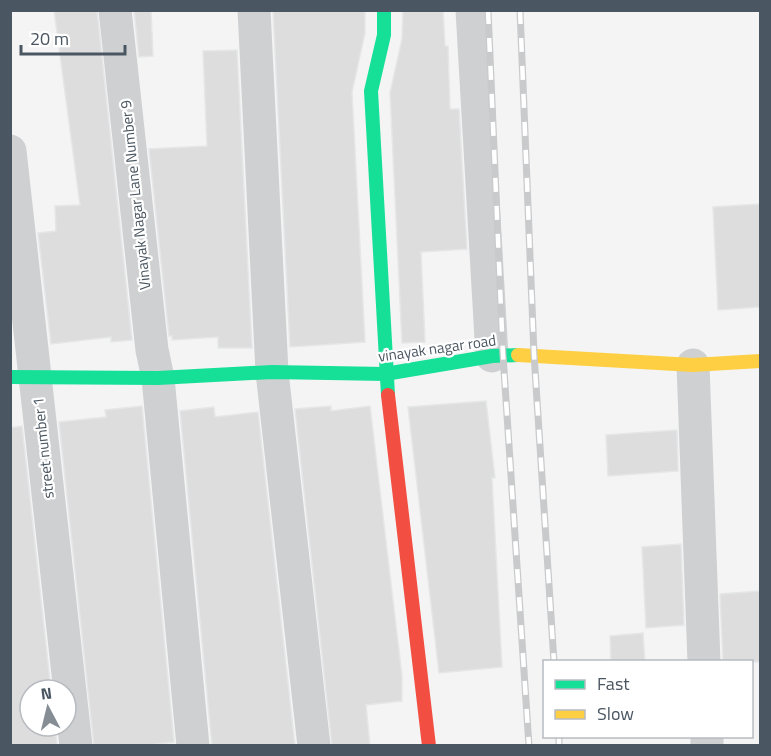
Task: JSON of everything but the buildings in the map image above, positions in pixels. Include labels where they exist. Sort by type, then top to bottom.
[{"type":"street","name":"Vinayak Nagar Lane Number 9","points":[[115,10],[152,350],[158,378],[193,746]]},
{"type":"street","points":[[254,10],[272,372],[314,746]]},
{"type":"street","points":[[384,10],[384,35],[371,91],[385,374],[429,746]]},
{"type":"street","points":[[472,10],[492,356]]},
{"type":"street","name":"street number 1","points":[[10,150],[23,377],[76,746]]},
{"type":"street","name":"vinayak nagar road","points":[[23,377],[158,378],[272,372],[385,374],[492,356],[534,354],[693,365],[760,361]]},
{"type":"street","points":[[693,365],[704,660]]},
{"type":"railway","points":[[488,10],[503,355],[529,746]]},
{"type":"railway","points":[[520,10],[534,354],[554,660]]},
{"type":"railway","points":[[559,738],[559,746]]},
{"type":"traffic: fast","points":[[384,10],[384,35],[371,91],[388,395]]},
{"type":"traffic: fast","points":[[10,377],[158,378],[272,372],[385,374],[492,356],[518,355]]},
{"type":"traffic: slow","points":[[518,355],[693,365],[760,361]]},
{"type":"traffic: jam","points":[[388,395],[429,746]]}]
